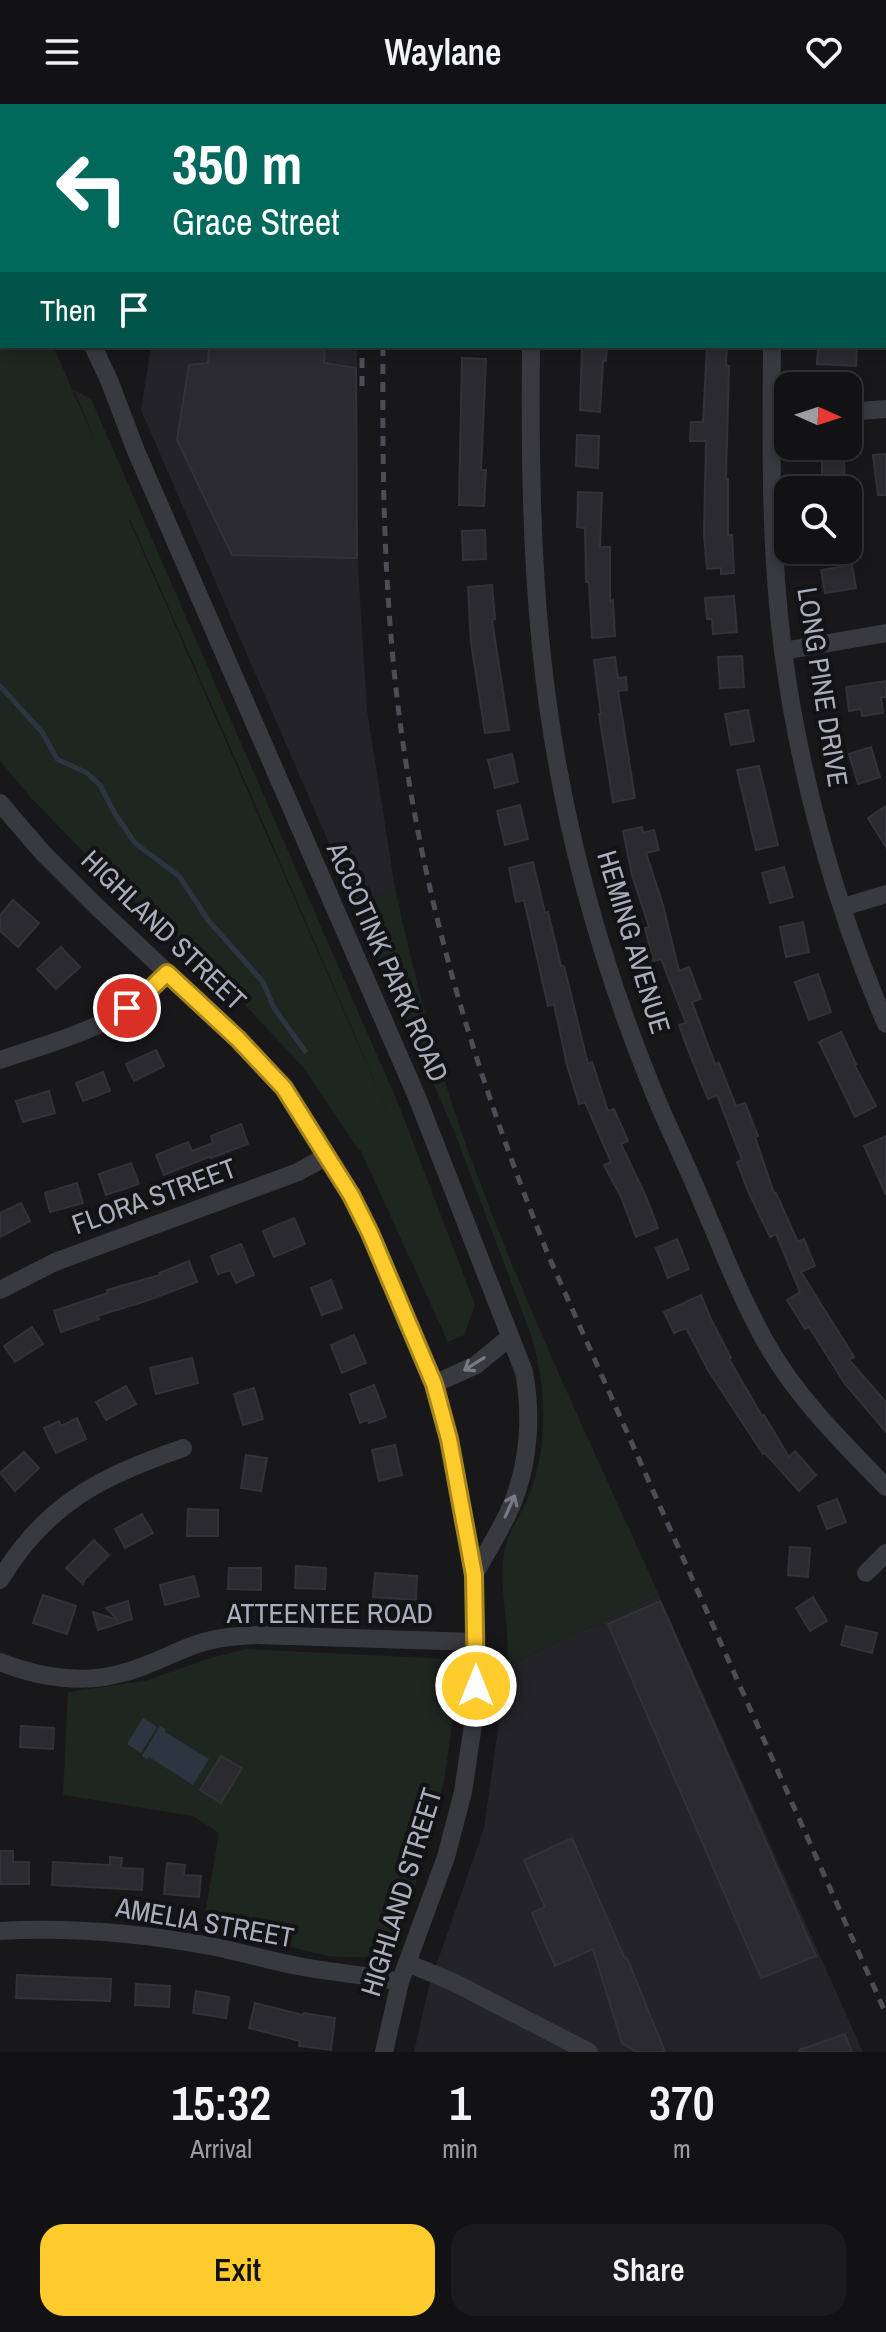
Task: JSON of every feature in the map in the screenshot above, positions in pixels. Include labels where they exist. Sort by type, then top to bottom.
[{"type":"street","name":"ACCOTINK PARK ROAD","points":[[94,348],[423,1111],[524,1372],[527,1444],[522,1473],[511,1506],[474,1575]]},
{"type":"street","name":"HEMING AVENUE","points":[[531,348],[532,536],[541,648],[564,790],[603,948],[652,1087],[764,1340],[799,1393],[886,1487]]},
{"type":"street","name":"LONG PINE DRIVE","points":[[772,348],[775,372]]},
{"type":"street","points":[[862,411],[886,409]]},
{"type":"street","name":"LONG PINE DRIVE","points":[[777,460],[773,537],[783,651],[806,777],[843,907],[886,1024]]},
{"type":"street","points":[[783,651],[886,633]]},
{"type":"street","name":"HIGHLAND STREET","points":[[0,803],[84,894],[271,1073],[302,1115],[351,1195],[434,1384],[449,1439],[474,1575],[475,1711],[463,1792],[446,1857],[400,1982],[384,2052]]},
{"type":"street","points":[[843,907],[886,894]]},
{"type":"street","points":[[0,1060],[113,1017],[140,999],[167,973]]},
{"type":"street","name":"FLORA STREET","points":[[0,1290],[55,1262],[298,1172],[327,1156]]},
{"type":"street","points":[[434,1384],[476,1365],[510,1337]]},
{"type":"street","points":[[0,1580],[38,1528],[84,1491],[139,1463],[183,1448]]},
{"type":"street","points":[[866,1573],[886,1553]]},
{"type":"street","name":"ATTEENTEE ROAD","points":[[0,1662],[35,1674],[78,1679],[125,1673],[192,1645],[232,1636],[476,1642]]},
{"type":"street","name":"AMELIA STREET","points":[[0,1931],[85,1931],[174,1940],[305,1967],[400,1982]]},
{"type":"street","points":[[407,1963],[453,1982],[589,2052]]},
{"type":"shaded area","points":[[0,348],[54,348],[97,446],[74,390],[91,399],[400,1108],[475,1305],[464,1335],[448,1342],[360,1149],[303,1067],[231,990],[99,868],[0,761]],"holes":[[[130,519],[249,790],[397,1133],[129,520]]]},
{"type":"shaded area","points":[[151,348],[357,348],[356,535],[367,710],[395,888],[357,908],[141,410]]},
{"type":"shaded area","points":[[395,888],[435,1050],[487,1202],[558,1372],[659,1595],[507,1666],[502,1582],[504,1555],[508,1538],[530,1493],[540,1455],[543,1414],[540,1374],[531,1335],[454,1131],[357,908]]},
{"type":"shaded area","points":[[659,1595],[863,2052],[414,2052],[429,1986],[484,1828],[507,1666]]},
{"type":"shaded area","points":[[246,1649],[449,1659],[459,1670],[445,1776],[431,1839],[393,1949],[383,1959],[328,1956],[203,1926],[219,1833],[193,1816],[63,1795],[68,1692],[145,1681]]},
{"type":"shaded area","points":[[143,1718],[157,1727],[141,1753],[127,1744]]},
{"type":"shaded area","points":[[160,1726],[209,1759],[193,1785],[149,1757],[142,1756]]},
{"type":"building","points":[[209,348],[325,348],[324,363],[356,368],[357,558],[232,555],[177,440],[189,365],[208,363]]},
{"type":"building","points":[[582,348],[607,348],[606,361],[603,361],[600,412],[580,410]]},
{"type":"building","points":[[707,348],[727,348],[726,479],[728,535],[732,535],[734,573],[721,574],[721,568],[707,569],[704,534],[706,441],[690,441],[691,422],[703,422]]},
{"type":"building","points":[[818,348],[857,348],[856,366],[817,364]]},
{"type":"building","points":[[462,358],[486,359],[481,470],[486,470],[484,506],[459,505]]},
{"type":"building","points":[[577,435],[599,436],[598,468],[576,466]]},
{"type":"building","points":[[886,454],[886,495],[878,495],[873,455]]},
{"type":"building","points":[[822,460],[844,460],[845,476],[822,476]]},
{"type":"building","points":[[578,492],[602,493],[600,547],[610,547],[610,601],[613,600],[615,636],[592,638],[589,582],[586,582],[585,528],[577,527]]},
{"type":"building","points":[[485,530],[486,559],[463,560],[462,531]]},
{"type":"building","points":[[852,565],[856,588],[825,593],[821,570]]},
{"type":"building","points":[[492,585],[495,619],[492,620],[509,730],[485,733],[471,643],[468,587]]},
{"type":"building","points":[[734,596],[737,632],[713,634],[712,619],[707,619],[705,598]]},
{"type":"building","points":[[742,656],[744,687],[720,688],[718,657]]},
{"type":"building","points":[[615,657],[618,678],[626,677],[627,690],[618,691],[635,798],[613,802],[594,660]]},
{"type":"building","points":[[886,681],[886,697],[881,697],[883,713],[862,716],[861,709],[849,711],[846,687]]},
{"type":"building","points":[[748,710],[754,741],[731,745],[725,714]]},
{"type":"building","points":[[871,747],[880,777],[858,784],[849,754]]},
{"type":"building","points":[[512,754],[518,782],[495,788],[488,760]]},
{"type":"building","points":[[759,766],[778,845],[756,850],[737,770]]},
{"type":"building","points":[[520,805],[528,839],[505,845],[497,811]]},
{"type":"building","points":[[886,806],[886,847],[868,818]]},
{"type":"building","points":[[642,827],[643,833],[654,830],[659,850],[646,853],[679,971],[689,967],[701,999],[692,1002],[715,1064],[719,1063],[736,1106],[745,1103],[774,1193],[798,1242],[804,1239],[815,1266],[801,1272],[854,1357],[849,1360],[886,1402],[886,1432],[845,1384],[809,1327],[805,1329],[787,1300],[800,1292],[776,1234],[770,1237],[748,1191],[737,1162],[742,1160],[717,1095],[708,1099],[679,1025],[686,1023],[661,959],[653,961],[645,928],[649,927],[632,875],[623,831]]},
{"type":"building","points":[[533,862],[545,913],[548,912],[561,966],[564,966],[588,1064],[592,1062],[608,1111],[614,1109],[628,1141],[621,1144],[658,1228],[636,1237],[621,1197],[604,1165],[611,1162],[585,1102],[579,1104],[554,1004],[548,1006],[524,900],[516,902],[509,868]]},
{"type":"building","points":[[784,867],[793,897],[770,903],[762,873]]},
{"type":"building","points":[[13,900],[39,923],[18,947],[0,931],[0,915]]},
{"type":"building","points":[[803,922],[809,952],[786,957],[780,927]]},
{"type":"building","points":[[61,947],[80,967],[56,989],[37,969]]},
{"type":"building","points":[[818,974],[831,1012],[809,1020],[795,982]]},
{"type":"building","points":[[841,1032],[876,1106],[855,1117],[819,1042]]},
{"type":"building","points":[[156,1050],[164,1066],[134,1081],[126,1064]]},
{"type":"building","points":[[103,1072],[110,1091],[83,1101],[76,1083]]},
{"type":"building","points":[[49,1091],[55,1113],[23,1122],[16,1101]]},
{"type":"building","points":[[241,1124],[248,1144],[164,1175],[156,1155],[188,1142],[192,1151],[213,1143],[211,1136]]},
{"type":"building","points":[[886,1136],[886,1195],[864,1146]]},
{"type":"building","points":[[131,1163],[139,1184],[106,1195],[99,1174]]},
{"type":"building","points":[[77,1183],[83,1203],[50,1212],[45,1193]]},
{"type":"building","points":[[21,1203],[30,1221],[0,1237],[0,1213]]},
{"type":"building","points":[[294,1218],[305,1244],[274,1257],[263,1231]]},
{"type":"building","points":[[677,1239],[689,1269],[668,1278],[656,1248]]},
{"type":"building","points":[[241,1244],[254,1275],[236,1283],[230,1270],[218,1274],[211,1256]]},
{"type":"building","points":[[189,1261],[197,1282],[97,1316],[99,1319],[61,1332],[54,1311],[108,1293],[107,1290],[160,1275]]},
{"type":"building","points":[[331,1280],[342,1308],[322,1315],[311,1288]]},
{"type":"building","points":[[701,1295],[729,1359],[762,1416],[789,1457],[795,1451],[816,1475],[799,1491],[763,1454],[708,1370],[686,1328],[674,1333],[664,1312]]},
{"type":"building","points":[[32,1327],[43,1344],[15,1362],[4,1346]]},
{"type":"building","points":[[354,1335],[366,1363],[342,1373],[331,1345]]},
{"type":"building","points":[[192,1358],[198,1383],[156,1394],[150,1368]]},
{"type":"building","points":[[374,1385],[386,1417],[360,1423],[350,1394]]},
{"type":"building","points":[[126,1386],[136,1404],[106,1420],[96,1402]]},
{"type":"building","points":[[254,1388],[263,1419],[243,1425],[234,1394]]},
{"type":"building","points":[[77,1418],[86,1439],[56,1453],[44,1428],[59,1421],[61,1426]]},
{"type":"building","points":[[395,1445],[402,1475],[379,1481],[372,1450]]},
{"type":"building","points":[[24,1452],[39,1468],[15,1491],[0,1473]]},
{"type":"building","points":[[246,1455],[267,1458],[261,1491],[241,1488]]},
{"type":"building","points":[[837,1499],[846,1522],[827,1529],[818,1506]]},
{"type":"building","points":[[188,1509],[218,1510],[218,1536],[187,1536]]},
{"type":"building","points":[[142,1514],[153,1533],[125,1548],[115,1529]]},
{"type":"building","points":[[94,1540],[109,1555],[83,1584],[66,1568]]},
{"type":"building","points":[[790,1547],[810,1548],[808,1577],[788,1575]]},
{"type":"building","points":[[296,1566],[326,1568],[325,1589],[295,1588]]},
{"type":"building","points":[[229,1568],[261,1568],[261,1590],[228,1589]]},
{"type":"building","points":[[375,1573],[417,1576],[416,1600],[373,1597]]},
{"type":"building","points":[[194,1576],[199,1596],[165,1605],[160,1585]]},
{"type":"building","points":[[43,1595],[76,1606],[67,1634],[33,1623]]},
{"type":"building","points":[[813,1597],[827,1621],[810,1631],[796,1608]]},
{"type":"building","points":[[128,1601],[132,1619],[98,1630],[93,1612],[118,1620],[106,1608]]},
{"type":"building","points":[[660,1601],[816,1956],[761,1978],[608,1624]]},
{"type":"building","points":[[846,1626],[877,1633],[872,1653],[841,1645]]},
{"type":"building","points":[[21,1726],[54,1728],[53,1749],[20,1747]]},
{"type":"building","points":[[221,1756],[242,1768],[221,1803],[200,1790]]},
{"type":"building","points":[[572,1838],[627,1958],[665,2052],[636,2052],[622,2043],[593,1949],[555,1966],[532,1913],[545,1907],[524,1860]]},
{"type":"building","points":[[0,1851],[13,1851],[13,1862],[29,1862],[29,1884],[0,1884]]},
{"type":"building","points":[[110,1857],[122,1858],[121,1868],[143,1869],[142,1890],[52,1885],[53,1862],[110,1865]]},
{"type":"building","points":[[167,1863],[185,1865],[184,1875],[201,1876],[199,1897],[164,1894]]},
{"type":"building","points":[[17,1975],[111,1979],[110,2001],[16,1998]]},
{"type":"building","points":[[136,1984],[170,1986],[169,2007],[135,2005]]},
{"type":"building","points":[[196,1991],[229,1997],[226,2018],[193,2013]]},
{"type":"building","points":[[255,2003],[303,2015],[335,2018],[331,2050],[299,2046],[300,2041],[249,2028]]},
{"type":"building","points":[[845,2034],[852,2052],[799,2052],[799,2050]]},
{"type":"waterway","points":[[0,686],[42,732],[57,759],[87,773],[100,785],[135,843],[179,876],[208,920],[263,982],[274,1008],[305,1051]]},
{"type":"railway","points":[[362,348],[362,386]]},
{"type":"railway","points":[[383,348],[386,555],[399,711],[417,828],[463,1014],[503,1136],[549,1257],[886,2014]]},
{"type":"route","points":[[127,1008],[167,973],[238,1039],[284,1088],[351,1195],[419,1346],[434,1384],[449,1439],[474,1575],[476,1686]]}]
